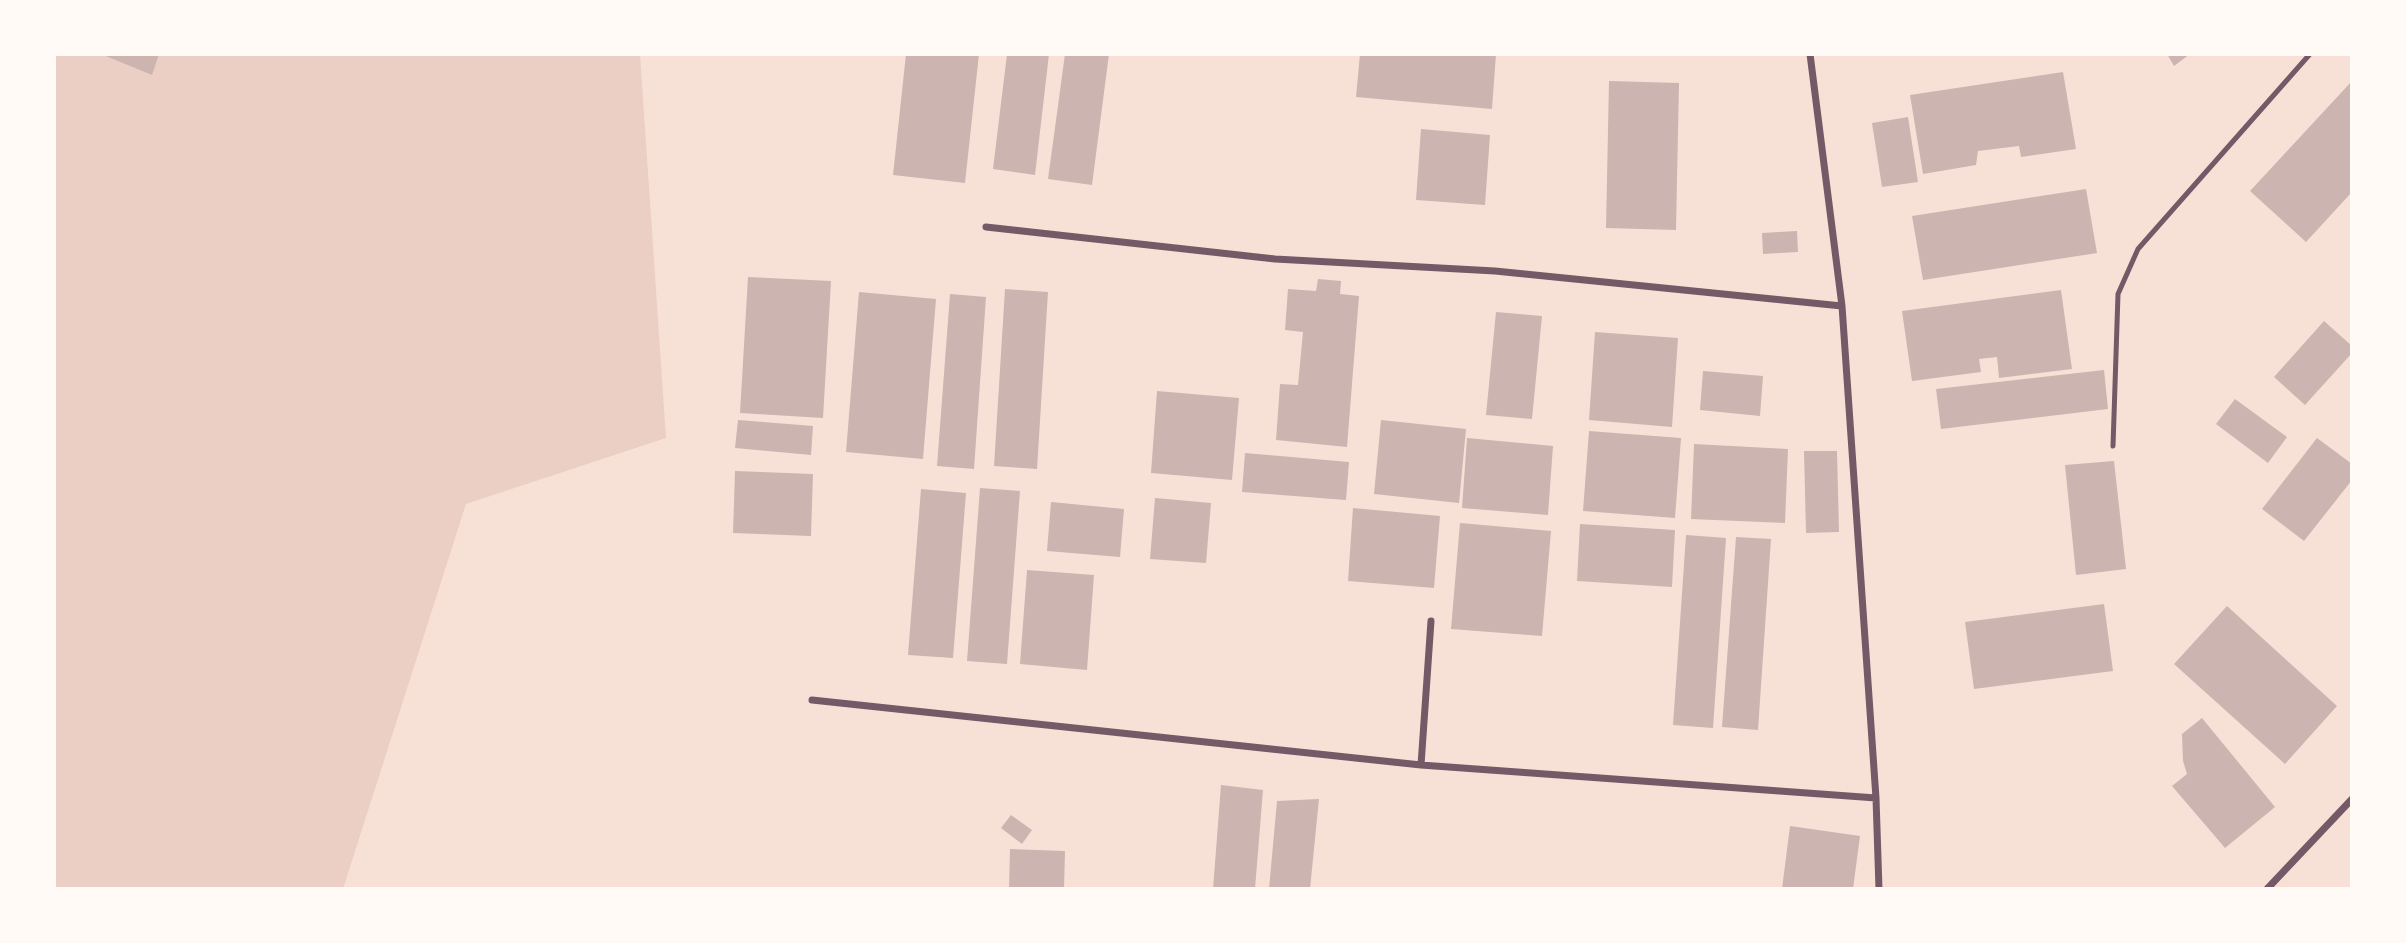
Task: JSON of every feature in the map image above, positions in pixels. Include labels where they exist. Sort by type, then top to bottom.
[{"type":"street","points":[[1810,54],[1842,306],[1877,798],[1879,889]]},
{"type":"street","points":[[986,227],[1275,259],[1495,271],[1842,306]]},
{"type":"street","points":[[1420,765],[1431,621]]},
{"type":"street","points":[[812,700],[1420,765],[1877,798]]},
{"type":"street","points":[[2267,889],[2352,799]]},
{"type":"lane","points":[[2113,446],[2118,294],[2138,249],[2310,54]]},
{"type":"shaded area","points":[[54,54],[640,54],[666,438],[466,504],[343,889],[54,889]]},
{"type":"building","points":[[101,54],[159,54],[152,75]]},
{"type":"building","points":[[906,54],[979,54],[965,183],[893,175]]},
{"type":"building","points":[[1007,54],[1049,54],[1035,175],[993,169]]},
{"type":"building","points":[[1065,54],[1109,54],[1092,185],[1048,179]]},
{"type":"building","points":[[1360,54],[1496,54],[1492,109],[1356,97]]},
{"type":"building","points":[[2167,54],[2190,54],[2174,66]]},
{"type":"building","points":[[2063,72],[2076,149],[2021,157],[2019,146],[1978,151],[1976,165],[1923,174],[1910,95]]},
{"type":"building","points":[[1609,81],[1679,83],[1676,230],[1606,228]]},
{"type":"building","points":[[2352,81],[2352,192],[2306,242],[2250,191]]},
{"type":"building","points":[[1908,117],[1918,182],[1882,187],[1872,123]]},
{"type":"building","points":[[1421,129],[1490,135],[1485,205],[1416,200]]},
{"type":"building","points":[[2086,189],[2097,253],[1923,280],[1912,216]]},
{"type":"building","points":[[1797,231],[1798,252],[1763,254],[1762,233]]},
{"type":"building","points":[[748,277],[831,281],[823,418],[740,413]]},
{"type":"building","points":[[1318,279],[1341,281],[1340,294],[1359,296],[1347,447],[1276,440],[1280,384],[1298,385],[1303,332],[1285,330],[1288,289],[1316,291]]},
{"type":"building","points":[[1005,289],[1048,292],[1037,469],[994,466]]},
{"type":"building","points":[[2061,290],[2072,369],[1999,378],[1997,357],[1979,359],[1981,372],[1912,381],[1902,311]]},
{"type":"building","points":[[859,292],[936,299],[923,459],[846,452]]},
{"type":"building","points":[[950,294],[986,297],[974,469],[937,466]]},
{"type":"building","points":[[1496,312],[1542,316],[1532,419],[1486,415]]},
{"type":"building","points":[[2324,321],[2352,346],[2352,353],[2305,405],[2274,377]]},
{"type":"building","points":[[1595,332],[1678,338],[1672,427],[1589,420]]},
{"type":"building","points":[[2104,370],[2108,409],[1941,429],[1936,389]]},
{"type":"building","points":[[1703,371],[1763,376],[1760,416],[1700,410]]},
{"type":"building","points":[[1157,391],[1239,398],[1232,480],[1151,473]]},
{"type":"building","points":[[2235,399],[2287,437],[2268,463],[2216,424]]},
{"type":"building","points":[[738,420],[813,426],[811,455],[735,448]]},
{"type":"building","points":[[1381,420],[1466,429],[1459,503],[1374,494]]},
{"type":"building","points":[[1589,431],[1681,438],[1675,518],[1583,511]]},
{"type":"building","points":[[1467,438],[1553,446],[1548,515],[1462,508]]},
{"type":"building","points":[[2317,438],[2352,464],[2352,480],[2304,541],[2262,509]]},
{"type":"building","points":[[1694,444],[1788,449],[1785,523],[1691,519]]},
{"type":"building","points":[[1804,451],[1837,451],[1839,532],[1806,533]]},
{"type":"building","points":[[1245,453],[1349,462],[1346,500],[1242,492]]},
{"type":"building","points":[[2114,461],[2126,569],[2076,575],[2065,465]]},
{"type":"building","points":[[735,471],[813,474],[811,536],[733,533]]},
{"type":"building","points":[[980,488],[1020,491],[1007,664],[967,661]]},
{"type":"building","points":[[921,489],[966,493],[953,658],[908,655]]},
{"type":"building","points":[[1155,498],[1211,503],[1206,563],[1150,559]]},
{"type":"building","points":[[1051,502],[1124,509],[1120,557],[1047,551]]},
{"type":"building","points":[[1353,508],[1440,516],[1434,588],[1348,581]]},
{"type":"building","points":[[1460,523],[1551,531],[1542,636],[1451,629]]},
{"type":"building","points":[[1580,524],[1675,530],[1672,587],[1577,581]]},
{"type":"building","points":[[1686,535],[1726,538],[1713,728],[1673,725]]},
{"type":"building","points":[[1736,537],[1771,539],[1758,730],[1722,727]]},
{"type":"building","points":[[1027,570],[1094,575],[1087,670],[1020,664]]},
{"type":"building","points":[[2104,604],[2113,671],[1974,689],[1965,622]]},
{"type":"building","points":[[2227,606],[2337,706],[2285,764],[2174,664]]},
{"type":"building","points":[[2202,718],[2275,807],[2225,848],[2172,786],[2187,774],[2183,761],[2182,734]]},
{"type":"building","points":[[1221,785],[1263,790],[1255,889],[1213,889]]},
{"type":"building","points":[[1319,799],[1310,889],[1269,889],[1277,801]]},
{"type":"building","points":[[1011,815],[1032,830],[1022,844],[1001,828]]},
{"type":"building","points":[[1790,826],[1860,836],[1853,889],[1782,889]]},
{"type":"building","points":[[1010,849],[1065,851],[1064,889],[1009,889]]}]
